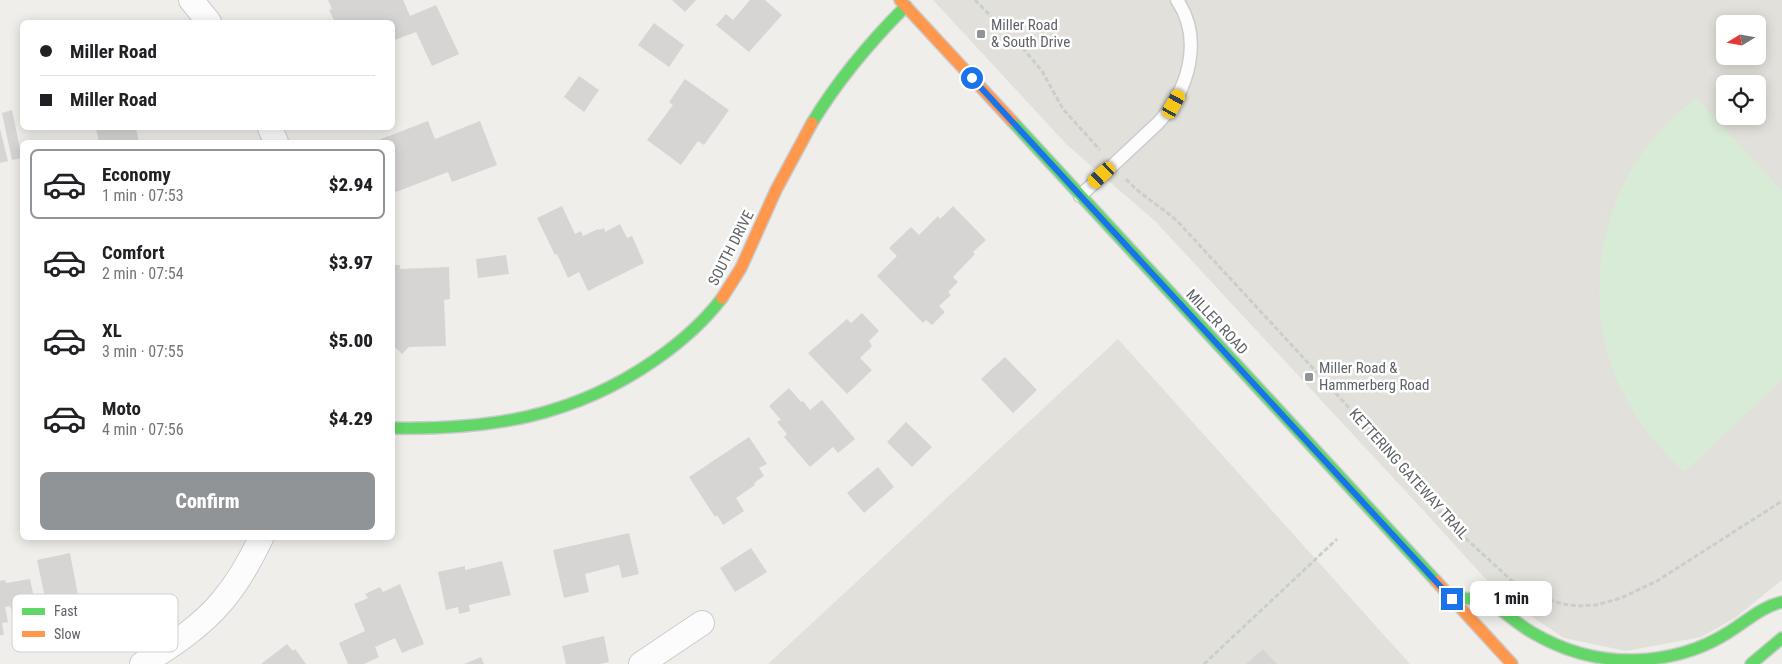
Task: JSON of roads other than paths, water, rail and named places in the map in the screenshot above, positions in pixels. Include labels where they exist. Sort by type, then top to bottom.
[{"type":"street","points":[[191,0],[207,20]]},
{"type":"street","name":"MILLER ROAD","points":[[903,3],[1512,664]]},
{"type":"street","name":"SOUTH DRIVE","points":[[395,428],[445,430],[509,422],[547,413],[586,399],[614,385],[643,369],[675,346],[702,322],[724,296],[746,258],[776,189],[813,122],[863,50],[903,3]]},
{"type":"street","points":[[178,639],[218,606],[245,569],[260,540]]},
{"type":"street","points":[[1452,599],[1484,599],[1521,626],[1552,643],[1589,656],[1622,660],[1662,657],[1699,648],[1726,634],[1765,607],[1782,602]]},
{"type":"street","points":[[641,664],[702,623]]},
{"type":"street","points":[[1751,664],[1782,638]]},
{"type":"street","points":[[142,664],[160,652]]},
{"type":"lane","points":[[1080,196],[1158,123],[1180,93],[1188,69],[1190,50],[1186,19],[1177,0]]},
{"type":"place","name":"Miller Road & South Drive","points":[[981,34]]},
{"type":"place","name":"Miller Road & Hammerberg Road","points":[[1309,377]]}]
